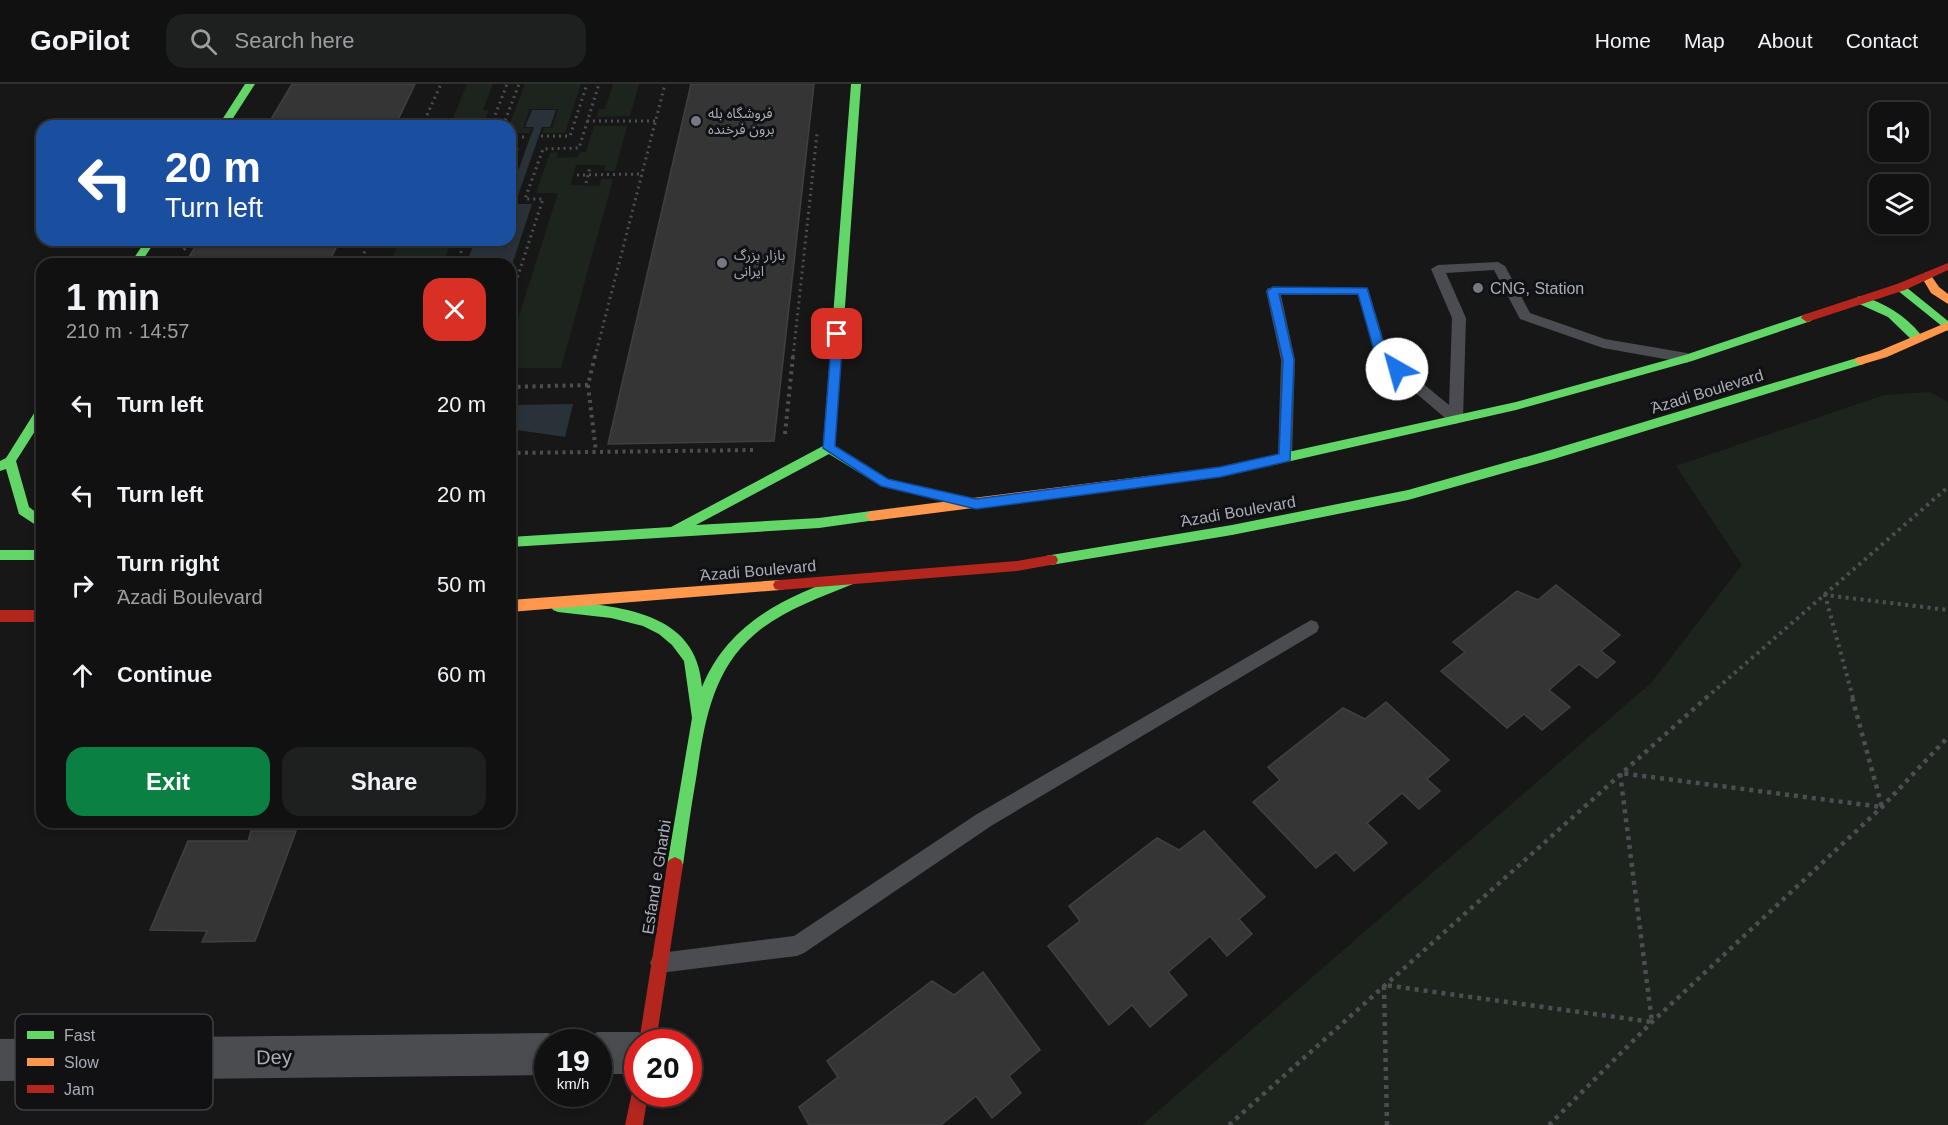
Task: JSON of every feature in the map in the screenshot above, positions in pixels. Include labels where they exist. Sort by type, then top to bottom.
[{"type":"main road","points":[[227,120],[250,84]]},
{"type":"main road","points":[[829,448],[856,84]]},
{"type":"main road","points":[[516,542],[819,523],[1220,472],[1516,406],[1688,358],[1901,287],[1948,267]]},
{"type":"main road","points":[[1926,276],[1935,290],[1948,300]]},
{"type":"main road","points":[[1901,287],[1948,327]]},
{"type":"main road","points":[[1861,300],[1893,313],[1907,322],[1917,338]]},
{"type":"main road","name":"َAzadi Boulevard","points":[[516,606],[1017,566],[1232,530],[1408,495],[1554,454],[1883,354],[1948,327]]},
{"type":"main road","points":[[36,419],[5,464],[23,510],[36,520]]},
{"type":"main road","points":[[829,448],[885,483],[976,504]]},
{"type":"main road","points":[[673,532],[829,448]]},
{"type":"main road","points":[[0,555],[36,555]]},
{"type":"main road","points":[[698,716],[708,685],[723,658],[741,637],[792,602],[853,578]]},
{"type":"main road","points":[[549,604],[625,615],[655,625],[689,656],[698,716]]},
{"type":"main road","points":[[0,616],[36,616]]},
{"type":"main road","name":"Esfand e Gharbi","points":[[648,1029],[698,716]]},
{"type":"main road","points":[[634,1125],[637,1107]]},
{"type":"street","name":"Dey","points":[[213,1058],[534,1054]]},
{"type":"street","name":"Dey","points":[[0,1060],[15,1060]]},
{"type":"lane","points":[[1456,419],[1459,318],[1438,268],[1498,266],[1525,316],[1603,343],[1688,358]]},
{"type":"lane","points":[[1285,457],[1288,360],[1273,291],[1363,291],[1382,357],[1456,419]]},
{"type":"lane","points":[[659,963],[796,945],[984,820],[1311,627]]},
{"type":"path","points":[[425,120],[441,84]]},
{"type":"path","points":[[493,120],[507,84]]},
{"type":"path","points":[[505,120],[519,84]]},
{"type":"path","points":[[541,136],[570,136],[587,84]]},
{"type":"path","points":[[516,282],[543,199],[525,199],[543,149],[579,148],[599,84]]},
{"type":"path","points":[[596,452],[588,385],[665,84]]},
{"type":"path","points":[[587,122],[656,121]]},
{"type":"path","points":[[785,437],[817,131]]},
{"type":"path","points":[[516,137],[528,136]]},
{"type":"path","points":[[586,183],[590,167]]},
{"type":"path","points":[[577,175],[642,174]]},
{"type":"path","points":[[516,387],[588,385]]},
{"type":"path","points":[[516,453],[760,449]]},
{"type":"path","points":[[1229,1125],[1620,773],[1948,487]]},
{"type":"path","points":[[1825,595],[1948,610]]},
{"type":"path","points":[[1825,595],[1882,807]]},
{"type":"path","points":[[1549,1125],[1652,1022],[1882,807],[1948,737]]},
{"type":"path","points":[[1620,773],[1882,807]]},
{"type":"path","points":[[1620,773],[1652,1022]]},
{"type":"path","points":[[1384,985],[1652,1022]]},
{"type":"path","points":[[1384,985],[1386,1125]]},
{"type":"shaded area","points":[[467,84],[493,84],[483,110],[488,111],[486,118],[453,118]]},
{"type":"shaded area","points":[[525,84],[581,84],[565,133],[542,133],[544,128],[552,128],[558,109],[530,109],[523,128],[531,128],[530,133],[516,133],[516,120],[511,120]]},
{"type":"shaded area","points":[[613,84],[639,84],[630,116],[597,117],[599,109],[605,109]]},
{"type":"shaded area","points":[[532,110],[556,110],[550,127],[542,127],[516,201],[516,176],[534,127],[525,127]]},
{"type":"shaded area","points":[[594,126],[627,126],[615,171],[604,171],[605,165],[576,165],[570,185],[599,186],[602,179],[613,179],[561,368],[516,368],[516,325],[558,193],[536,193],[550,153],[558,152],[557,158],[578,157],[580,152],[586,152]]},
{"type":"shaded area","points":[[516,204],[532,204],[514,258],[468,258],[473,246],[516,246]]},
{"type":"shaded area","points":[[397,246],[450,246],[445,258],[392,258]]},
{"type":"shaded area","points":[[1930,392],[1948,402],[1948,1125],[1142,1125],[1652,682],[1742,565],[1676,466],[1884,395]]},
{"type":"shaded area","points":[[573,404],[565,437],[516,430],[516,405]]},
{"type":"building","points":[[292,84],[415,84],[398,120],[271,120]]},
{"type":"building","name":"بازار بزرگ ایرانی","points":[[691,84],[814,84],[774,441],[608,444]]},
{"type":"building","points":[[196,246],[337,246],[331,258],[188,258]]},
{"type":"building","points":[[1556,585],[1620,635],[1601,651],[1615,662],[1597,678],[1579,664],[1549,690],[1570,707],[1542,730],[1524,714],[1507,728],[1441,671],[1465,652],[1453,642],[1517,591],[1538,600]]},
{"type":"building","points":[[1386,702],[1449,760],[1427,779],[1440,791],[1419,809],[1402,793],[1367,823],[1387,843],[1354,871],[1336,852],[1316,868],[1253,802],[1280,780],[1268,767],[1343,708],[1365,719]]},
{"type":"building","points":[[251,831],[296,831],[255,941],[202,942],[207,931],[150,930],[188,841],[248,841]]},
{"type":"building","points":[[1204,831],[1265,897],[1239,919],[1252,934],[1227,956],[1210,936],[1168,972],[1187,995],[1150,1027],[1132,1005],[1109,1025],[1048,946],[1080,921],[1069,906],[1157,838],[1179,850]]},
{"type":"building","points":[[983,972],[1040,1050],[1009,1076],[1021,1093],[992,1118],[976,1096],[941,1125],[809,1125],[799,1107],[838,1077],[827,1061],[932,981],[954,995]]},
{"type":"traffic: fast","points":[[227,120],[250,84]]},
{"type":"traffic: fast","points":[[829,448],[856,84]]},
{"type":"traffic: fast","points":[[139,258],[147,246]]},
{"type":"traffic: fast","points":[[1901,287],[1948,327]]},
{"type":"traffic: fast","points":[[1861,300],[1892,314],[1917,338]]},
{"type":"traffic: fast","points":[[1147,481],[1220,472],[1516,406],[1688,358],[1807,318]]},
{"type":"traffic: fast","points":[[1051,560],[1232,530],[1408,495],[1554,454],[1860,361]]},
{"type":"traffic: fast","points":[[0,466],[10,461],[36,420]]},
{"type":"traffic: fast","points":[[829,448],[885,483],[976,504]]},
{"type":"traffic: fast","points":[[673,532],[829,448]]},
{"type":"traffic: fast","points":[[10,461],[23,510],[36,520]]},
{"type":"traffic: fast","points":[[516,542],[819,523],[871,516]]},
{"type":"traffic: fast","points":[[0,555],[36,555]]},
{"type":"traffic: fast","points":[[675,865],[700,714],[713,678],[723,661],[750,630],[773,614],[848,580]]},
{"type":"traffic: fast","points":[[558,606],[630,616],[663,630],[677,641],[691,661],[697,714]]},
{"type":"traffic: slow","points":[[1926,276],[1935,290],[1948,300]]},
{"type":"traffic: slow","points":[[1860,361],[1883,354],[1948,326]]},
{"type":"traffic: slow","points":[[871,516],[1147,481]]},
{"type":"traffic: slow","points":[[516,606],[780,585]]},
{"type":"traffic: jam","points":[[1807,318],[1901,287],[1948,266]]},
{"type":"traffic: jam","points":[[780,585],[1017,566],[1051,560]]},
{"type":"traffic: jam","points":[[0,616],[36,616]]},
{"type":"traffic: jam","points":[[649,1029],[675,865]]},
{"type":"traffic: jam","points":[[634,1125],[637,1107]]},
{"type":"place","name":"فروشگاه بله برون فرخنده","points":[[696,121]]},
{"type":"place","name":"بازار بزرگ ایرانی","points":[[722,263]]},
{"type":"place","name":"CNG, Station","points":[[1478,288]]},
{"type":"route","points":[[837,334],[829,448],[885,483],[976,504],[1220,472],[1285,457],[1288,360],[1273,291],[1363,291],[1382,357],[1397,369]]}]
